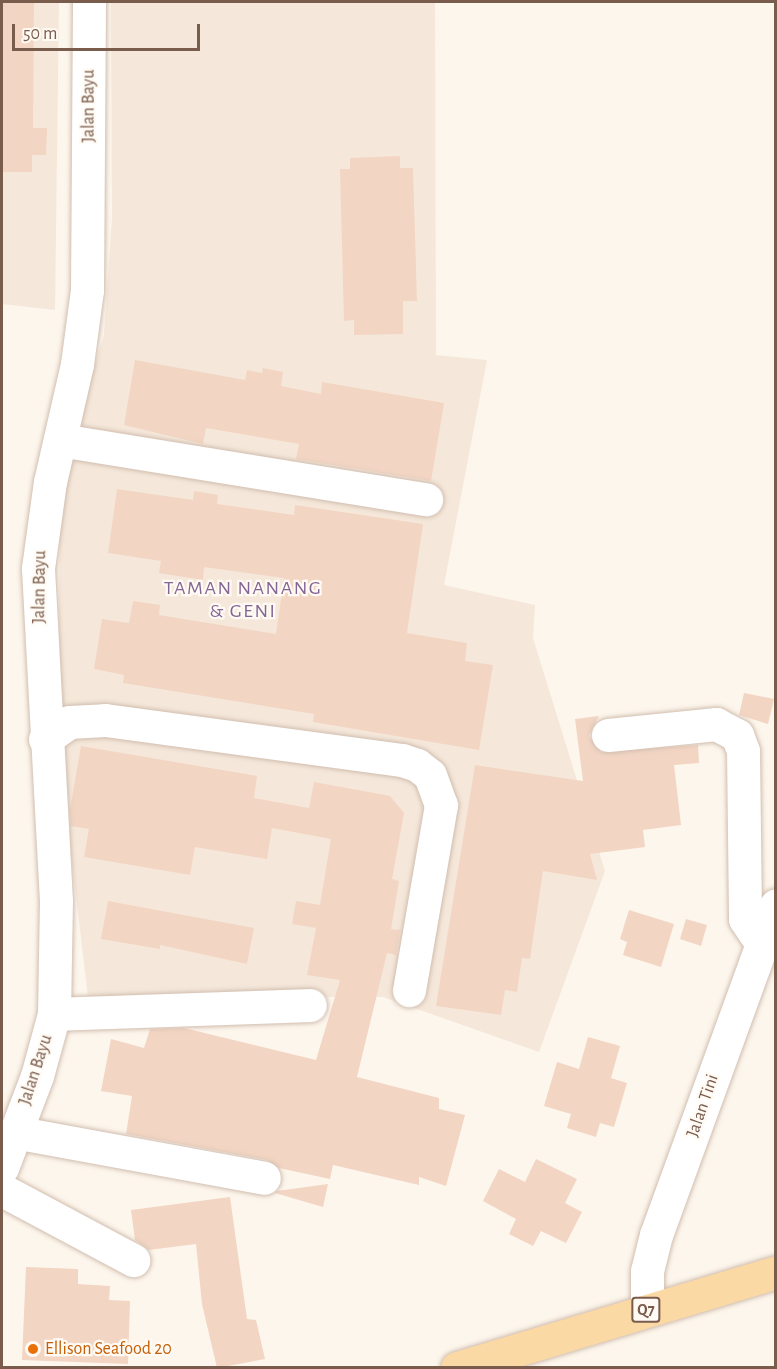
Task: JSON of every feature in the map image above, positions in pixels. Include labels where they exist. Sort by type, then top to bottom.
[{"type":"main road","name":"Q7","points":[[457,1368],[519,1359],[647,1310],[776,1272]]},
{"type":"street","name":"Jalan Bayu","points":[[2,1168],[37,1076],[54,1014],[56,901],[45,739],[38,568],[50,482],[60,440],[87,290],[89,2]]},
{"type":"street","points":[[60,440],[426,499]]},
{"type":"street","points":[[45,739],[69,722],[105,720],[402,760],[417,765],[430,775],[441,805],[409,990]]},
{"type":"street","points":[[608,735],[716,724],[737,735],[742,751],[745,919],[761,943]]},
{"type":"street","name":"Jalan Tini","points":[[647,1310],[646,1271],[656,1235],[776,905]]},
{"type":"street","points":[[54,1014],[310,1005]]},
{"type":"street","points":[[14,1132],[264,1178]]},
{"type":"street","points":[[2,1190],[132,1260]]},
{"type":"shaded area","points":[[2,2],[59,2],[55,310],[2,304]]},
{"type":"shaded area","name":"TAMAN NANANG & GENI","points":[[111,2],[435,2],[436,355],[487,360],[444,585],[535,605],[533,638],[605,871],[539,1052],[383,997],[88,997],[58,744],[60,510],[68,453],[104,335],[112,218]]},
{"type":"building","points":[[2,2],[34,2],[33,128],[47,128],[46,155],[32,155],[32,172],[2,172]]},
{"type":"building","points":[[400,156],[400,168],[413,168],[417,301],[403,301],[403,334],[354,335],[354,320],[344,321],[340,169],[350,169],[350,158]]},
{"type":"building","points":[[135,360],[245,380],[247,370],[262,373],[263,368],[283,372],[281,386],[321,394],[322,382],[444,403],[431,481],[296,459],[299,444],[206,428],[203,444],[124,425]]},
{"type":"building","points":[[117,489],[193,500],[194,491],[218,495],[217,504],[294,515],[295,505],[423,524],[407,633],[467,643],[465,661],[493,665],[479,750],[313,722],[314,714],[123,683],[124,675],[94,669],[102,619],[129,623],[133,601],[160,605],[159,615],[276,634],[284,578],[204,567],[203,580],[159,573],[161,561],[108,553]]},
{"type":"building","points":[[744,693],[774,699],[768,724],[739,715]]},
{"type":"building","points":[[599,716],[589,736],[601,752],[698,745],[699,763],[674,765],[681,825],[643,830],[645,847],[590,854],[597,880],[543,871],[530,959],[522,958],[517,992],[505,990],[501,1015],[436,1006],[475,765],[583,781],[575,719]]},
{"type":"building","points":[[81,746],[257,776],[254,798],[309,808],[314,782],[390,796],[404,813],[392,879],[399,881],[391,929],[400,930],[396,955],[387,953],[357,1077],[439,1098],[439,1109],[465,1115],[446,1186],[419,1177],[419,1185],[333,1165],[330,1179],[279,1168],[267,1160],[126,1134],[132,1096],[101,1091],[111,1039],[144,1048],[150,1029],[184,1028],[316,1060],[340,980],[307,975],[316,928],[292,924],[296,901],[320,905],[331,839],[272,828],[267,859],[195,847],[190,875],[84,857],[89,829],[71,826],[70,809]]},
{"type":"building","points":[[108,901],[254,928],[247,964],[160,945],[160,949],[101,939]]},
{"type":"building","points":[[629,910],[674,924],[661,967],[623,955],[627,942],[620,939]]},
{"type":"building","points":[[686,919],[707,925],[701,946],[680,939]]},
{"type":"building","points":[[588,1037],[620,1046],[611,1078],[627,1083],[614,1127],[600,1123],[596,1137],[567,1128],[571,1114],[544,1106],[557,1062],[579,1069]]},
{"type":"building","points":[[536,1159],[577,1179],[565,1203],[582,1212],[566,1243],[541,1231],[533,1246],[509,1234],[516,1219],[483,1201],[499,1169],[525,1182]]},
{"type":"building","points":[[328,1184],[323,1207],[275,1193],[277,1191]]},
{"type":"building","points":[[230,1197],[247,1319],[256,1320],[265,1359],[217,1368],[202,1304],[196,1244],[149,1250],[135,1240],[131,1210]]},
{"type":"building","points":[[26,1267],[78,1269],[78,1284],[110,1286],[109,1300],[130,1301],[128,1364],[22,1360]]},
{"type":"place","name":"Ellison Seafood 20","points":[[33,1349]]},
{"type":"district","name":"TAMAN NANANG & GENI","points":[[243,600]]}]
